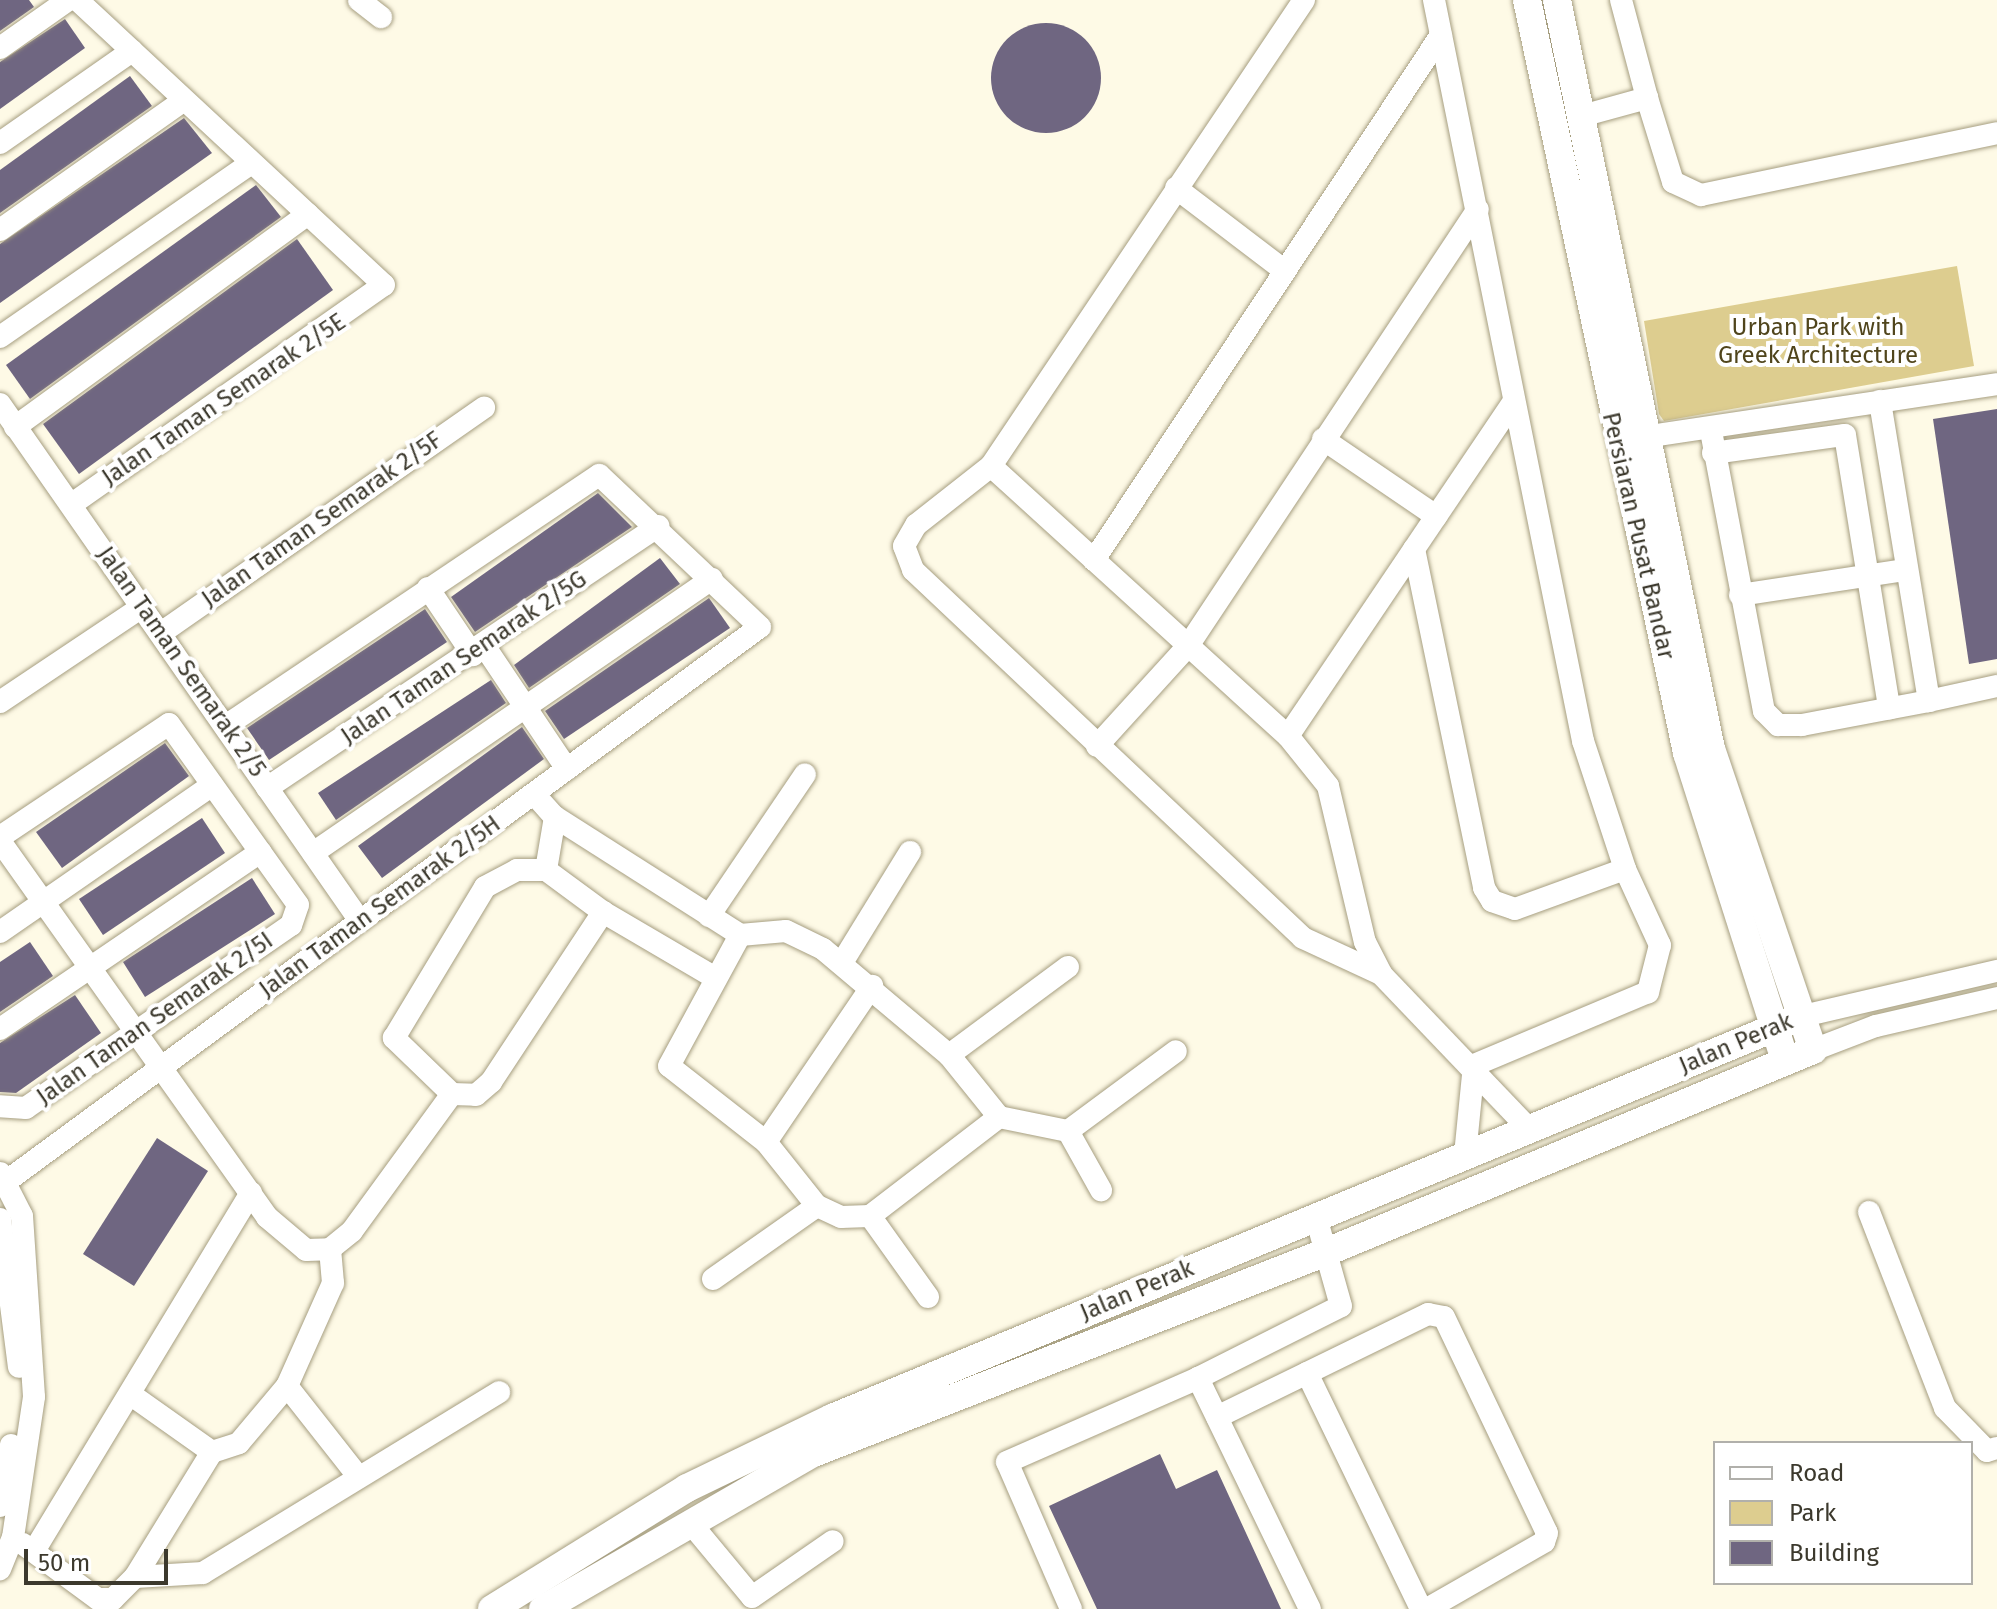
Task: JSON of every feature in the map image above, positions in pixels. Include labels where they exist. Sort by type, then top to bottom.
[{"type":"main road","name":"Persiaran Pusat Bandar","points":[[1527,0],[1687,753],[1786,1063]]},
{"type":"main road","name":"Persiaran Pusat Bandar","points":[[1557,0],[1578,117],[1711,749],[1813,1050]]},
{"type":"main road","name":"Jalan Perak","points":[[492,1609],[687,1488],[832,1418],[1803,1016]]},
{"type":"main road","name":"Jalan Perak","points":[[543,1609],[693,1526],[811,1454],[1329,1251],[1813,1050]]},
{"type":"main road","points":[[1454,1160],[1482,1167],[1499,1181]]},
{"type":"street","points":[[0,48],[68,0]]},
{"type":"street","points":[[15,427],[308,214],[77,0]]},
{"type":"street","points":[[359,0],[381,17]]},
{"type":"street","points":[[1304,0],[991,466],[916,525],[904,546],[913,570],[1303,938],[1381,974]]},
{"type":"street","points":[[1434,0],[1478,209],[1512,404],[1583,741],[1625,869],[1660,945],[1648,992],[1474,1065]]},
{"type":"street","points":[[1621,0],[1673,182],[1701,195],[1997,133]]},
{"type":"street","points":[[1094,560],[1441,35]]},
{"type":"street","points":[[0,143],[132,51]]},
{"type":"street","points":[[1578,117],[1647,98]]},
{"type":"street","points":[[0,230],[184,100]]},
{"type":"street","points":[[0,337],[251,163]]},
{"type":"street","points":[[1176,188],[1285,271]]},
{"type":"street","points":[[1097,746],[1188,646],[1478,209]]},
{"type":"street","name":"Jalan Taman Semarak 2/5E","points":[[72,504],[376,295],[384,285],[379,274],[308,214]]},
{"type":"street","points":[[1712,442],[1880,401],[1997,384]]},
{"type":"street","points":[[1880,401],[1929,701]]},
{"type":"street","name":"Jalan Taman Semarak 2/5","points":[[0,404],[360,921]]},
{"type":"street","points":[[1288,736],[1512,404]]},
{"type":"street","name":"Jalan Taman Semarak 2/5F","points":[[161,633],[484,408]]},
{"type":"street","points":[[1644,437],[1712,442],[1845,435],[1889,708]]},
{"type":"street","points":[[1323,439],[1436,516]]},
{"type":"street","points":[[1712,442],[1764,711],[1778,725],[1929,701],[1997,686]]},
{"type":"street","points":[[991,466],[1288,736],[1328,786],[1365,942],[1381,974],[1474,1065],[1529,1129]]},
{"type":"street","points":[[225,726],[599,475],[659,526],[712,579],[527,709],[313,853]]},
{"type":"street","name":"Jalan Taman Semarak 2/5G","points":[[267,788],[479,651],[659,526]]},
{"type":"street","points":[[1414,549],[1484,888],[1515,909],[1625,869]]},
{"type":"street","points":[[1740,595],[1869,572],[1906,570]]},
{"type":"street","name":"Jalan Taman Semarak 2/5H","points":[[2,1180],[161,1067],[760,627],[712,579]]},
{"type":"street","points":[[428,588],[527,709],[567,769]]},
{"type":"street","points":[[0,702],[142,607]]},
{"type":"street","points":[[0,1029],[90,967],[260,852],[165,724],[0,839],[43,901],[90,967],[136,1032],[251,1192],[267,1217],[306,1250],[330,1249],[352,1231],[452,1094]]},
{"type":"street","points":[[709,916],[805,774]]},
{"type":"street","points":[[0,932],[212,785]]},
{"type":"street","points":[[534,794],[555,817],[740,935],[786,931],[843,961],[949,1055],[999,1117],[1068,1131],[1176,1051]]},
{"type":"street","points":[[546,870],[555,817]]},
{"type":"street","name":"Jalan Taman Semarak 2/5I","points":[[5,1108],[26,1108],[297,918],[298,905],[260,852]]},
{"type":"street","points":[[843,961],[910,852]]},
{"type":"street","points":[[603,912],[491,1082],[476,1095],[452,1094],[404,1054],[394,1038],[399,1020],[485,887],[517,870],[546,870],[603,912],[712,976]]},
{"type":"street","points":[[740,935],[712,976],[669,1066],[766,1142],[817,1206],[841,1217],[870,1216],[999,1117]]},
{"type":"street","points":[[949,1055],[1068,967]]},
{"type":"street","points":[[1803,1016],[1997,971]]},
{"type":"street","points":[[766,1142],[872,986]]},
{"type":"street","points":[[1813,1050],[1876,1026],[1997,998]]},
{"type":"street","points":[[1454,1160],[1474,1065]]},
{"type":"street","points":[[1068,1131],[1101,1190]]},
{"type":"street","points":[[0,1570],[13,1537],[34,1397],[30,1278],[22,1216],[2,1180]]},
{"type":"street","points":[[34,1551],[251,1192]]},
{"type":"street","points":[[713,1279],[817,1206]]},
{"type":"street","points":[[1869,1212],[1945,1408],[1987,1451],[1997,1448]]},
{"type":"street","points":[[870,1216],[928,1297]]},
{"type":"street","points":[[1071,1609],[1007,1462],[1198,1378],[1341,1306],[1329,1251],[1316,1217]]},
{"type":"street","points":[[0,1219],[21,1385],[0,1506]]},
{"type":"street","points":[[13,1537],[98,1599],[113,1599],[135,1577],[212,1452],[239,1443],[287,1386],[333,1283],[330,1249]]},
{"type":"street","points":[[1217,1417],[1428,1314],[1444,1317],[1547,1533],[1544,1542],[1427,1609]]},
{"type":"street","points":[[1307,1373],[1421,1609]]},
{"type":"street","points":[[1198,1378],[1310,1609]]},
{"type":"street","points":[[287,1386],[357,1475]]},
{"type":"street","points":[[135,1577],[203,1573],[357,1475],[499,1392]]},
{"type":"street","points":[[130,1394],[212,1452]]},
{"type":"street","points":[[693,1526],[757,1603],[833,1541]]},
{"type":"green space","name":"Urban Park with Greek Architecture","points":[[1957,266],[1974,366],[1664,421],[1659,414],[1644,321]]},
{"type":"building","points":[[0,0],[29,0],[34,7],[0,31]]},
{"type":"building","points":[[65,19],[85,48],[0,109],[0,62]]},
{"type":"building","points":[[1046,23],[1067,27],[1085,39],[1097,57],[1101,78],[1097,99],[1085,117],[1067,129],[1046,133],[1025,129],[1007,117],[995,99],[991,78],[995,57],[1007,39],[1025,27]]},
{"type":"building","points":[[130,76],[152,106],[0,213],[0,170]]},
{"type":"building","points":[[184,118],[212,153],[0,303],[0,244]]},
{"type":"building","points":[[256,185],[281,217],[30,399],[6,365]]},
{"type":"building","points":[[297,239],[333,290],[79,474],[43,424]]},
{"type":"building","points":[[1997,409],[1997,659],[1969,664],[1933,419]]},
{"type":"building","points":[[598,493],[632,527],[475,632],[451,597]]},
{"type":"building","points":[[660,558],[680,584],[529,688],[514,665]]},
{"type":"building","points":[[709,598],[730,628],[564,739],[545,711]]},
{"type":"building","points":[[425,609],[447,642],[269,760],[247,728]]},
{"type":"building","points":[[491,680],[506,703],[336,820],[318,793]]},
{"type":"building","points":[[522,727],[544,759],[382,878],[358,846]]},
{"type":"building","points":[[165,743],[189,776],[62,868],[36,832]]},
{"type":"building","points":[[202,818],[225,853],[103,935],[79,899]]},
{"type":"building","points":[[252,878],[275,914],[145,997],[123,962]]},
{"type":"building","points":[[30,942],[53,976],[0,1012],[0,962]]},
{"type":"building","points":[[75,995],[101,1033],[16,1093],[0,1092],[0,1043]]},
{"type":"building","points":[[157,1138],[208,1171],[134,1286],[83,1254]]},
{"type":"building","points":[[1160,1454],[1176,1489],[1217,1470],[1281,1609],[1097,1609],[1049,1506]]}]
